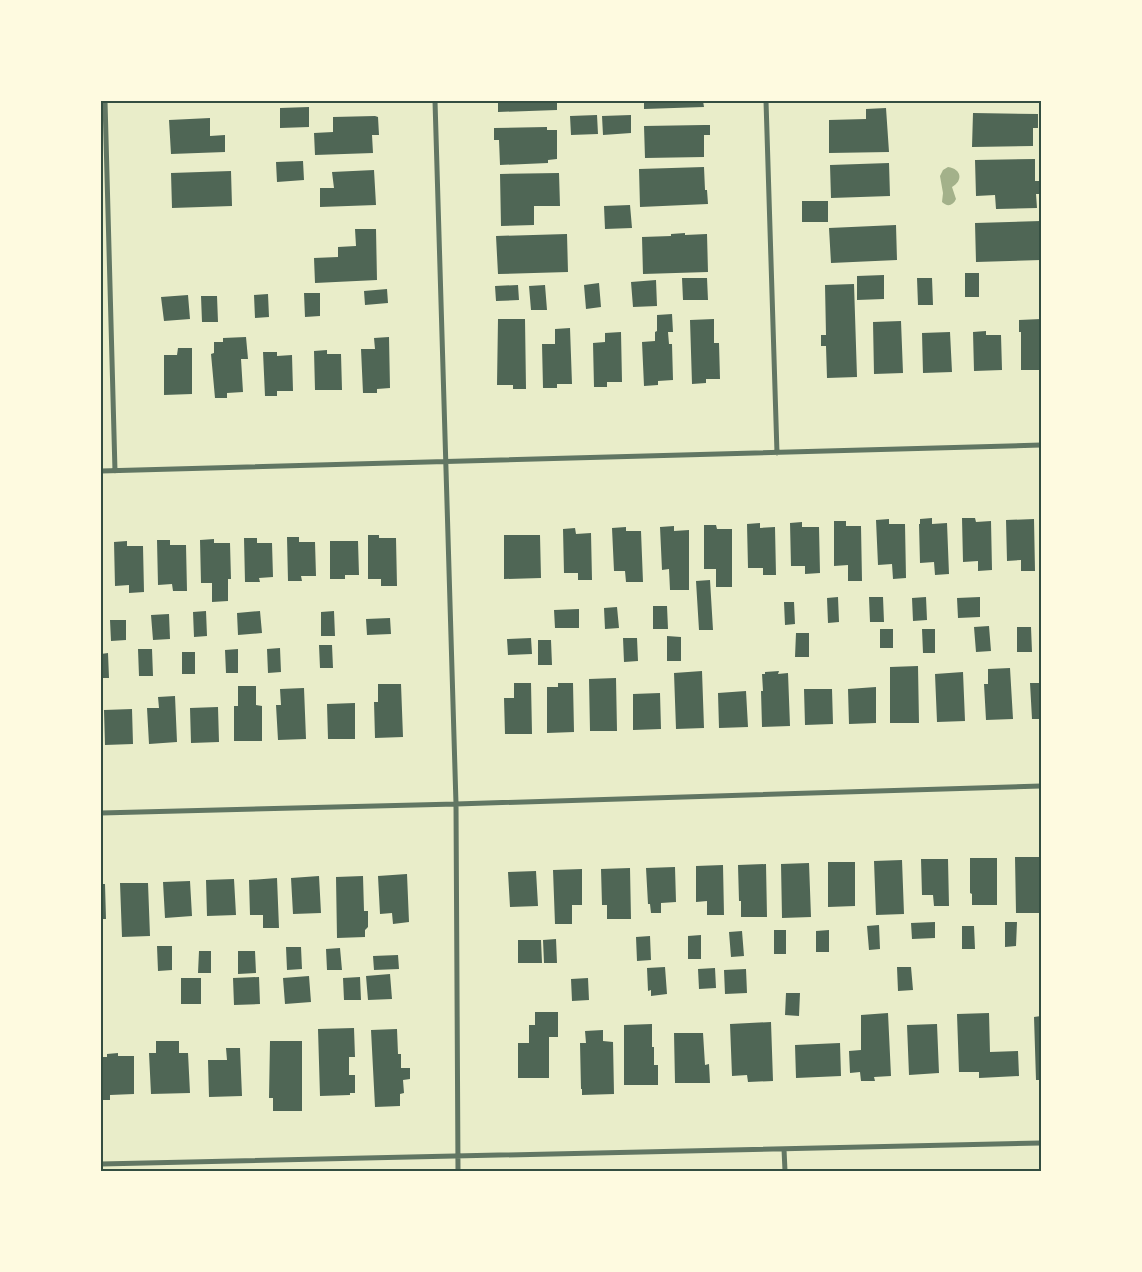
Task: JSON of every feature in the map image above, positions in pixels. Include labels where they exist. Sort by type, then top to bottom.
[{"type":"street","points":[[105,101],[115,471]]},
{"type":"street","points":[[435,101],[456,804],[458,1171]]},
{"type":"street","points":[[766,101],[777,453]]},
{"type":"street","points":[[101,472],[1041,445]]},
{"type":"street","points":[[101,813],[1041,786]]},
{"type":"street","points":[[101,1164],[1041,1143]]},
{"type":"street","points":[[784,1149],[785,1171]]},
{"type":"shaded area","points":[[948,167],[956,170],[959,179],[952,187],[956,199],[952,204],[948,205],[942,202],[943,193],[940,176],[943,170]]},
{"type":"building","points":[[498,101],[557,101],[557,110],[498,112]]},
{"type":"building","points":[[644,101],[703,101],[704,107],[644,109]]},
{"type":"building","points":[[309,107],[309,127],[280,128],[280,108]]},
{"type":"building","points":[[886,108],[889,152],[829,153],[829,120],[866,119],[866,109]]},
{"type":"building","points":[[973,113],[1038,114],[1038,128],[1033,128],[1033,146],[972,147]]},
{"type":"building","points":[[597,115],[598,134],[571,135],[570,116]]},
{"type":"building","points":[[631,115],[631,133],[603,135],[602,116]]},
{"type":"building","points":[[333,117],[378,117],[379,135],[372,135],[373,153],[315,155],[314,133],[333,132]]},
{"type":"building","points":[[210,118],[210,136],[225,135],[225,152],[171,154],[169,120]]},
{"type":"building","points":[[710,125],[710,135],[704,135],[704,157],[645,158],[644,126]]},
{"type":"building","points":[[547,127],[547,130],[557,130],[557,159],[548,160],[548,163],[500,165],[499,140],[494,140],[494,128]]},
{"type":"building","points":[[1035,159],[1035,181],[1041,181],[1041,194],[1036,194],[1037,208],[996,209],[995,195],[976,196],[975,160]]},
{"type":"building","points":[[303,161],[304,180],[277,182],[276,162]]},
{"type":"building","points":[[889,163],[890,196],[831,198],[830,165]]},
{"type":"building","points":[[704,167],[708,204],[640,207],[639,169]]},
{"type":"building","points":[[374,170],[376,205],[320,207],[320,188],[334,188],[332,172]]},
{"type":"building","points":[[231,171],[232,206],[172,208],[171,173]]},
{"type":"building","points":[[559,173],[560,206],[534,206],[534,225],[501,226],[500,174]]},
{"type":"building","points":[[802,201],[828,201],[828,222],[802,222]]},
{"type":"building","points":[[630,205],[632,228],[605,229],[604,206]]},
{"type":"building","points":[[1041,221],[1041,260],[976,262],[975,223]]},
{"type":"building","points":[[896,225],[897,260],[831,263],[829,228]]},
{"type":"building","points":[[355,229],[376,229],[377,280],[315,283],[314,258],[338,257],[338,247],[356,246]]},
{"type":"building","points":[[685,233],[685,235],[707,234],[708,272],[643,274],[642,237],[671,236],[671,234]]},
{"type":"building","points":[[567,234],[568,272],[498,274],[496,236]]},
{"type":"building","points":[[965,273],[979,273],[979,297],[965,297]]},
{"type":"building","points":[[884,275],[884,299],[857,300],[857,276]]},
{"type":"building","points":[[682,278],[707,278],[708,300],[683,300]]},
{"type":"building","points":[[917,278],[932,278],[933,305],[918,305]]},
{"type":"building","points":[[656,280],[657,306],[633,307],[631,282]]},
{"type":"building","points":[[599,283],[601,307],[586,309],[584,285]]},
{"type":"building","points":[[854,284],[857,377],[827,378],[826,346],[821,346],[821,335],[826,335],[825,285]]},
{"type":"building","points":[[518,285],[519,300],[496,301],[495,286]]},
{"type":"building","points":[[545,285],[547,310],[531,310],[529,286]]},
{"type":"building","points":[[387,289],[388,303],[365,305],[364,291]]},
{"type":"building","points":[[304,293],[320,293],[320,316],[305,317]]},
{"type":"building","points":[[268,294],[269,317],[255,318],[254,295]]},
{"type":"building","points":[[188,295],[190,319],[164,321],[161,297]]},
{"type":"building","points":[[201,296],[217,296],[218,322],[202,322]]},
{"type":"building","points":[[672,314],[673,332],[668,332],[669,344],[672,344],[673,380],[658,381],[658,385],[644,386],[642,342],[655,341],[657,315]]},
{"type":"building","points":[[498,319],[525,319],[526,389],[513,389],[513,385],[497,385]]},
{"type":"building","points":[[714,319],[714,343],[719,343],[720,379],[706,379],[706,383],[692,384],[690,320]]},
{"type":"building","points":[[1041,319],[1041,370],[1021,370],[1021,332],[1019,332],[1019,320]]},
{"type":"building","points":[[901,321],[903,373],[874,374],[873,322]]},
{"type":"building","points":[[570,328],[572,384],[557,384],[557,388],[543,388],[542,344],[555,344],[555,329]]},
{"type":"building","points":[[986,331],[986,335],[1001,335],[1002,370],[974,371],[973,332]]},
{"type":"building","points":[[621,332],[622,382],[607,382],[607,387],[594,387],[593,343],[605,342],[605,333]]},
{"type":"building","points":[[950,332],[952,372],[923,373],[922,333]]},
{"type":"building","points":[[246,337],[248,359],[241,359],[243,392],[227,393],[227,398],[215,398],[211,354],[214,353],[214,342],[223,342],[223,338]]},
{"type":"building","points":[[389,337],[390,388],[377,389],[377,393],[363,393],[361,349],[375,349],[374,338]]},
{"type":"building","points":[[178,348],[192,348],[192,394],[164,395],[164,355],[177,355]]},
{"type":"building","points":[[327,350],[327,354],[341,354],[342,390],[315,390],[314,351]]},
{"type":"building","points":[[263,352],[277,352],[277,356],[292,355],[293,391],[277,391],[277,396],[265,396]]},
{"type":"building","points":[[932,518],[932,524],[947,523],[949,574],[935,575],[934,562],[920,563],[920,519]]},
{"type":"building","points":[[962,518],[975,518],[976,522],[991,521],[992,570],[978,571],[978,561],[963,562]]},
{"type":"building","points":[[889,519],[889,524],[905,524],[906,578],[893,579],[892,564],[878,565],[876,520]]},
{"type":"building","points":[[1034,519],[1035,571],[1021,571],[1021,560],[1007,561],[1006,520]]},
{"type":"building","points":[[834,521],[846,521],[846,526],[861,526],[862,581],[848,581],[848,565],[834,566]]},
{"type":"building","points":[[802,522],[802,527],[819,527],[820,573],[805,574],[805,566],[791,566],[790,523]]},
{"type":"building","points":[[760,523],[760,528],[775,527],[776,575],[763,575],[763,568],[748,568],[747,524]]},
{"type":"building","points":[[704,525],[716,525],[717,529],[732,529],[732,587],[716,587],[716,569],[704,569]]},
{"type":"building","points":[[674,526],[674,531],[689,530],[689,590],[670,590],[669,569],[662,570],[660,527]]},
{"type":"building","points":[[626,527],[626,531],[641,531],[643,582],[626,582],[625,571],[614,571],[612,528]]},
{"type":"building","points":[[575,528],[576,534],[591,533],[592,580],[578,580],[578,573],[564,573],[563,529]]},
{"type":"building","points":[[368,535],[379,535],[379,538],[396,538],[397,586],[381,586],[381,579],[368,579]]},
{"type":"building","points":[[504,535],[540,535],[541,578],[504,579]]},
{"type":"building","points":[[287,537],[299,537],[299,542],[315,542],[316,576],[301,576],[302,581],[288,581]]},
{"type":"building","points":[[244,538],[257,538],[257,543],[272,543],[273,577],[259,578],[260,582],[245,582]]},
{"type":"building","points":[[214,539],[214,543],[230,543],[231,579],[228,579],[228,601],[212,602],[212,583],[201,583],[200,540]]},
{"type":"building","points":[[157,540],[170,540],[170,545],[186,545],[187,591],[173,591],[172,584],[158,585]]},
{"type":"building","points":[[127,541],[127,546],[143,546],[144,592],[129,593],[129,585],[115,586],[114,542]]},
{"type":"building","points":[[330,541],[358,541],[359,575],[345,575],[345,579],[330,579]]},
{"type":"building","points":[[710,580],[713,630],[699,630],[696,581]]},
{"type":"building","points":[[838,597],[839,622],[828,623],[827,598]]},
{"type":"building","points":[[869,597],[883,597],[884,622],[870,622]]},
{"type":"building","points":[[926,597],[927,620],[913,621],[912,598]]},
{"type":"building","points":[[980,597],[980,617],[958,618],[957,598]]},
{"type":"building","points":[[784,602],[794,602],[795,624],[785,625]]},
{"type":"building","points":[[653,606],[667,606],[668,629],[653,629]]},
{"type":"building","points":[[617,607],[619,628],[605,629],[604,608]]},
{"type":"building","points":[[579,609],[579,628],[555,628],[554,610]]},
{"type":"building","points":[[206,611],[207,636],[194,637],[193,612]]},
{"type":"building","points":[[260,611],[262,633],[238,635],[237,613]]},
{"type":"building","points":[[334,611],[335,636],[321,636],[321,612]]},
{"type":"building","points":[[169,614],[170,639],[153,640],[151,615]]},
{"type":"building","points":[[390,618],[391,634],[367,635],[366,619]]},
{"type":"building","points":[[110,620],[126,620],[126,640],[111,641]]},
{"type":"building","points":[[989,626],[991,651],[976,652],[974,627]]},
{"type":"building","points":[[1017,627],[1031,627],[1032,652],[1017,652]]},
{"type":"building","points":[[880,629],[893,629],[893,648],[880,648]]},
{"type":"building","points":[[922,629],[935,629],[935,653],[923,653]]},
{"type":"building","points":[[796,633],[809,633],[809,657],[795,657]]},
{"type":"building","points":[[667,636],[681,637],[681,661],[667,661]]},
{"type":"building","points":[[531,638],[532,654],[508,655],[507,639]]},
{"type":"building","points":[[623,638],[637,638],[638,661],[624,662]]},
{"type":"building","points":[[538,640],[551,640],[552,665],[538,665]]},
{"type":"building","points":[[319,645],[332,645],[333,668],[320,668]]},
{"type":"building","points":[[280,648],[281,672],[268,673],[267,649]]},
{"type":"building","points":[[138,649],[152,649],[153,676],[139,676]]},
{"type":"building","points":[[238,649],[238,673],[226,673],[225,650]]},
{"type":"building","points":[[182,652],[195,652],[195,674],[182,674]]},
{"type":"building","points":[[108,653],[109,678],[101,678],[101,654]]},
{"type":"building","points":[[918,666],[919,723],[890,723],[890,667]]},
{"type":"building","points":[[1010,668],[1013,719],[986,720],[984,684],[988,684],[988,669]]},
{"type":"building","points":[[702,671],[704,728],[676,729],[674,673]]},
{"type":"building","points":[[779,671],[778,674],[788,673],[790,726],[762,727],[762,674]]},
{"type":"building","points":[[963,672],[965,721],[937,722],[935,674]]},
{"type":"building","points":[[616,678],[617,731],[590,731],[589,679]]},
{"type":"building","points":[[514,683],[531,683],[532,734],[505,734],[504,698],[514,698]]},
{"type":"building","points":[[558,683],[573,683],[574,732],[547,733],[547,687],[558,687]]},
{"type":"building","points":[[1030,683],[1041,683],[1041,719],[1032,719]]},
{"type":"building","points":[[378,684],[401,684],[403,737],[375,738],[374,702],[378,702]]},
{"type":"building","points":[[238,686],[256,686],[256,705],[262,706],[262,741],[234,741],[234,706],[238,706]]},
{"type":"building","points":[[876,687],[876,723],[849,724],[848,689]]},
{"type":"building","points":[[304,688],[306,739],[278,740],[276,705],[281,705],[280,689]]},
{"type":"building","points":[[804,689],[832,689],[833,724],[805,725]]},
{"type":"building","points":[[746,691],[748,727],[719,728],[718,693]]},
{"type":"building","points":[[660,693],[661,729],[633,730],[633,694]]},
{"type":"building","points":[[175,696],[177,742],[149,744],[147,708],[159,708],[158,697]]},
{"type":"building","points":[[355,703],[355,739],[328,739],[327,704]]},
{"type":"building","points":[[218,707],[219,742],[191,743],[190,708]]},
{"type":"building","points":[[132,709],[133,744],[105,745],[104,710]]},
{"type":"building","points":[[1015,857],[1041,857],[1041,913],[1016,913]]},
{"type":"building","points":[[970,858],[997,858],[997,905],[972,905]]},
{"type":"building","points":[[921,859],[948,859],[949,906],[934,906],[933,895],[922,895]]},
{"type":"building","points":[[902,860],[904,914],[876,915],[874,861]]},
{"type":"building","points":[[828,862],[855,862],[855,906],[828,907]]},
{"type":"building","points":[[809,863],[811,917],[782,918],[781,864]]},
{"type":"building","points":[[766,864],[767,917],[741,917],[738,865]]},
{"type":"building","points":[[723,865],[724,915],[707,915],[707,901],[696,902],[696,866]]},
{"type":"building","points":[[675,867],[676,902],[661,903],[661,913],[651,913],[650,904],[648,904],[646,868]]},
{"type":"building","points":[[630,868],[631,919],[607,919],[607,905],[602,905],[601,869]]},
{"type":"building","points":[[582,869],[582,905],[572,905],[572,924],[555,924],[553,870]]},
{"type":"building","points":[[536,871],[538,906],[510,907],[508,872]]},
{"type":"building","points":[[407,874],[409,922],[393,924],[392,913],[380,914],[378,876]]},
{"type":"building","points":[[319,876],[321,913],[293,914],[291,878]]},
{"type":"building","points":[[363,876],[364,911],[368,911],[368,927],[365,930],[365,937],[337,938],[336,877]]},
{"type":"building","points":[[277,878],[279,928],[263,928],[263,915],[250,915],[249,880]]},
{"type":"building","points":[[234,879],[236,915],[207,916],[206,880]]},
{"type":"building","points":[[190,881],[192,916],[165,918],[163,882]]},
{"type":"building","points":[[120,883],[148,883],[150,936],[122,937]]},
{"type":"building","points":[[101,884],[105,884],[106,919],[101,919]]},
{"type":"building","points":[[935,922],[935,938],[912,939],[911,923]]},
{"type":"building","points":[[1005,922],[1017,922],[1016,946],[1005,947]]},
{"type":"building","points":[[879,925],[880,949],[869,950],[867,926]]},
{"type":"building","points":[[962,926],[974,926],[975,949],[962,949]]},
{"type":"building","points":[[774,930],[786,930],[786,954],[774,954]]},
{"type":"building","points":[[829,930],[829,952],[816,952],[816,931]]},
{"type":"building","points":[[742,931],[744,956],[731,957],[729,932]]},
{"type":"building","points":[[701,935],[701,959],[688,959],[688,936]]},
{"type":"building","points":[[650,936],[651,960],[637,961],[636,937]]},
{"type":"building","points":[[556,939],[557,963],[544,963],[543,940]]},
{"type":"building","points":[[518,940],[541,940],[542,963],[518,963]]},
{"type":"building","points":[[157,946],[172,946],[172,970],[158,971]]},
{"type":"building","points":[[286,947],[301,947],[302,969],[287,970]]},
{"type":"building","points":[[340,948],[342,970],[327,970],[326,949]]},
{"type":"building","points":[[199,951],[211,951],[211,973],[198,973]]},
{"type":"building","points":[[238,951],[255,951],[256,973],[238,974]]},
{"type":"building","points":[[398,955],[399,969],[374,970],[373,956]]},
{"type":"building","points":[[665,967],[667,994],[651,996],[651,990],[648,991],[647,968]]},
{"type":"building","points":[[897,967],[911,967],[913,990],[898,991]]},
{"type":"building","points":[[715,968],[716,988],[699,989],[698,969]]},
{"type":"building","points":[[746,969],[747,993],[725,994],[724,970]]},
{"type":"building","points":[[390,974],[392,999],[368,1000],[366,976]]},
{"type":"building","points":[[309,976],[311,1002],[285,1004],[283,978]]},
{"type":"building","points":[[259,977],[260,1004],[234,1005],[233,978]]},
{"type":"building","points":[[360,977],[361,1000],[344,1000],[343,978]]},
{"type":"building","points":[[181,978],[201,978],[201,1004],[181,1004]]},
{"type":"building","points":[[588,978],[589,1000],[572,1001],[571,979]]},
{"type":"building","points":[[786,993],[800,993],[799,1016],[785,1015]]},
{"type":"building","points":[[535,1012],[558,1012],[558,1037],[549,1037],[549,1078],[518,1078],[518,1043],[529,1043],[529,1025],[535,1025]]},
{"type":"building","points":[[888,1013],[891,1076],[874,1077],[875,1081],[861,1081],[860,1072],[850,1073],[849,1051],[861,1050],[861,1015]]},
{"type":"building","points":[[989,1013],[990,1052],[1018,1051],[1019,1076],[979,1078],[979,1072],[959,1072],[957,1014]]},
{"type":"building","points":[[1041,1016],[1041,1080],[1036,1080],[1034,1017]]},
{"type":"building","points":[[771,1022],[773,1081],[748,1082],[747,1075],[732,1076],[730,1024]]},
{"type":"building","points":[[652,1024],[652,1047],[654,1047],[654,1065],[658,1065],[658,1085],[624,1085],[624,1025]]},
{"type":"building","points":[[937,1024],[939,1073],[909,1075],[907,1025]]},
{"type":"building","points":[[354,1028],[355,1057],[349,1057],[349,1075],[355,1075],[355,1093],[350,1093],[350,1095],[320,1096],[318,1029]]},
{"type":"building","points":[[397,1029],[398,1054],[401,1054],[401,1068],[410,1068],[410,1079],[403,1080],[404,1093],[400,1094],[400,1106],[375,1107],[371,1030]]},
{"type":"building","points":[[603,1030],[603,1041],[613,1042],[614,1094],[582,1095],[580,1043],[586,1043],[585,1031]]},
{"type":"building","points":[[674,1033],[703,1033],[705,1065],[709,1064],[710,1083],[675,1083]]},
{"type":"building","points":[[156,1041],[179,1041],[179,1053],[188,1053],[190,1093],[151,1094],[149,1053],[156,1053]]},
{"type":"building","points":[[270,1041],[302,1041],[302,1111],[273,1111],[273,1098],[269,1098]]},
{"type":"building","points":[[840,1043],[841,1076],[796,1078],[795,1045]]},
{"type":"building","points":[[226,1048],[240,1048],[242,1096],[209,1097],[208,1060],[227,1060]]},
{"type":"building","points":[[118,1053],[118,1056],[134,1056],[134,1094],[110,1095],[110,1100],[103,1100],[103,1108],[101,1108],[101,1057],[107,1057],[107,1054]]}]
